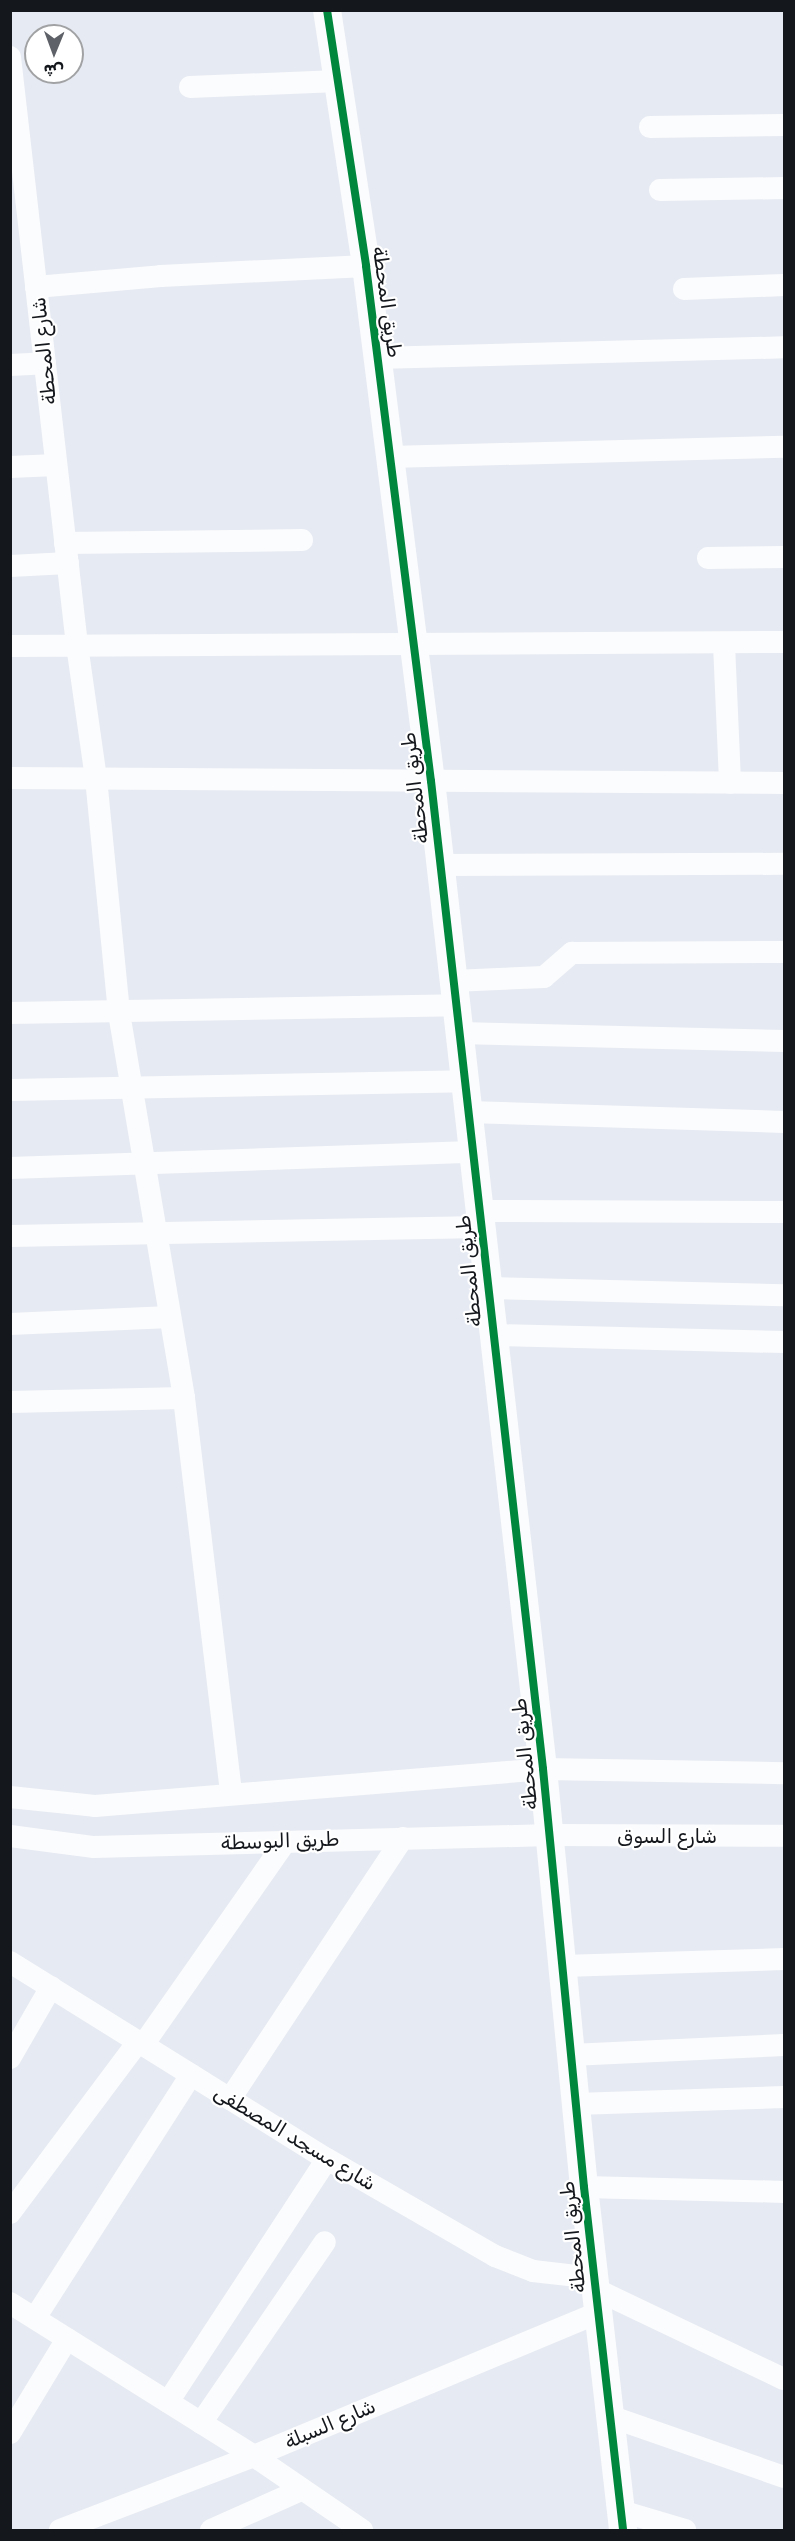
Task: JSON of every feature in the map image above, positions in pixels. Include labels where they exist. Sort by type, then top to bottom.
[{"type":"street","name":"طريق المحطة","points":[[327,10],[366,266],[441,865],[547,1803],[584,2187],[622,2521]]},
{"type":"street","name":"شارع المحطة","points":[[10,57],[66,553],[96,778],[119,1013],[134,1088],[144,1163],[158,1234],[184,1398],[231,1793]]},
{"type":"street","points":[[190,87],[338,81]]},
{"type":"street","points":[[651,127],[784,125]]},
{"type":"street","points":[[660,190],[784,188]]},
{"type":"street","points":[[36,287],[161,276],[366,266]]},
{"type":"street","points":[[684,289],[784,285]]},
{"type":"street","points":[[377,358],[784,347]]},
{"type":"street","points":[[10,365],[45,363]]},
{"type":"street","points":[[390,457],[784,447]]},
{"type":"street","points":[[10,467],[56,465]]},
{"type":"street","points":[[10,566],[66,553],[302,540]]},
{"type":"street","points":[[708,558],[784,557]]},
{"type":"street","points":[[10,646],[784,642]]},
{"type":"street","points":[[724,644],[730,783]]},
{"type":"street","points":[[10,778],[784,783]]},
{"type":"street","points":[[441,865],[784,864]]},
{"type":"street","points":[[10,1013],[119,1013],[455,993],[544,977],[572,952],[784,952]]},
{"type":"street","points":[[459,1033],[784,1041]]},
{"type":"street","points":[[10,1090],[465,1081]]},
{"type":"street","points":[[468,1112],[784,1122]]},
{"type":"street","points":[[10,1168],[472,1152]]},
{"type":"street","points":[[10,1236],[158,1234],[480,1219],[784,1212]]},
{"type":"street","points":[[488,1288],[784,1295]]},
{"type":"street","points":[[10,1324],[170,1317]]},
{"type":"street","points":[[493,1335],[784,1342]]},
{"type":"street","points":[[10,1402],[184,1398]]},
{"type":"street","points":[[10,1797],[95,1806],[231,1793],[547,1803],[784,1773]]},
{"type":"street","name":"شارع السوق","points":[[547,1803],[784,1836]]},
{"type":"street","name":"طريق البوسطة","points":[[10,1836],[94,1847],[403,1838],[547,1803]]},
{"type":"street","points":[[230,2099],[403,1838]]},
{"type":"street","points":[[10,2213],[140,2043],[286,1841]]},
{"type":"street","points":[[563,1966],[784,1959]]},
{"type":"street","name":"شارع مسجد المصطفى","points":[[10,1962],[327,2159],[506,2261],[596,2293],[784,2379]]},
{"type":"street","points":[[10,2058],[51,1987]]},
{"type":"street","points":[[571,2055],[784,2045]]},
{"type":"street","points":[[35,2318],[191,2074]]},
{"type":"street","points":[[576,2104],[784,2097]]},
{"type":"street","points":[[168,2402],[327,2159]]},
{"type":"street","points":[[584,2187],[784,2192]]},
{"type":"street","points":[[201,2423],[325,2242]]},
{"type":"street","name":"شارع السبلة","points":[[60,2530],[254,2456],[596,2293]]},
{"type":"street","points":[[10,2303],[254,2456],[361,2530]]},
{"type":"street","points":[[10,2433],[68,2339]]},
{"type":"street","points":[[609,2416],[784,2476]]},
{"type":"street","points":[[211,2530],[301,2490]]},
{"type":"street","points":[[622,2521],[685,2530]]},
{"type":"cycle path","points":[[327,10],[366,266],[431,781],[543,1769],[584,2187],[623,2530]]}]
